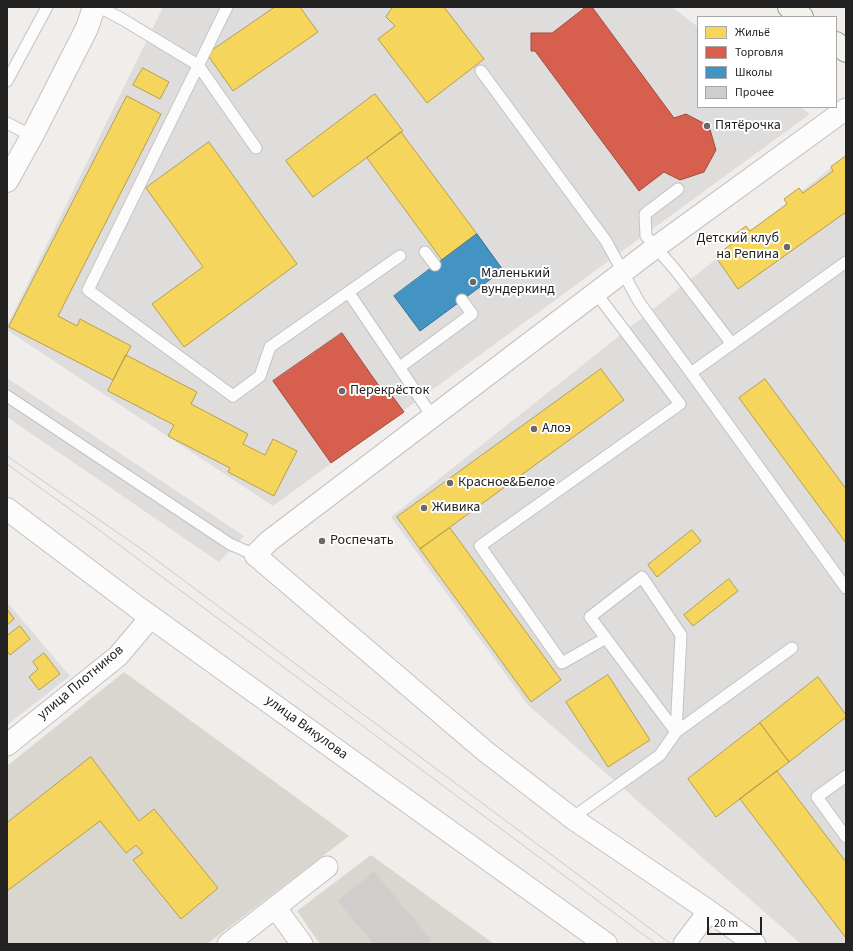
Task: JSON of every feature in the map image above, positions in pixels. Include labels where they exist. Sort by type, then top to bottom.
[{"type":"main road","points":[[789,7],[801,16]]},
{"type":"main road","points":[[837,44],[846,51]]},
{"type":"street","points":[[7,181],[32,136],[87,28],[94,7]]},
{"type":"street","points":[[755,944],[709,910],[572,818],[485,751],[255,556],[269,541],[432,416],[656,248],[846,109]]},
{"type":"street","name":"улица Викулова","points":[[7,509],[151,617],[606,944]]},
{"type":"street","name":"улица Плотников","points":[[7,745],[118,656],[151,617]]},
{"type":"street","points":[[228,944],[327,867]]},
{"type":"street","points":[[275,907],[302,944]]},
{"type":"street","points":[[684,944],[709,910]]},
{"type":"lane","points":[[7,82],[47,7]]},
{"type":"lane","points":[[99,7],[122,19],[198,65],[256,148]]},
{"type":"lane","points":[[227,7],[88,290],[233,396],[260,376],[270,347],[400,256]]},
{"type":"lane","points":[[481,72],[606,242],[639,302],[846,588]]},
{"type":"lane","points":[[7,123],[32,136]]},
{"type":"lane","points":[[678,189],[645,214],[646,236],[677,272],[732,344]]},
{"type":"lane","points":[[426,252],[435,265]]},
{"type":"lane","points":[[691,373],[846,262]]},
{"type":"lane","points":[[349,293],[432,416]]},
{"type":"lane","points":[[596,293],[680,404],[480,546],[562,662],[606,638]]},
{"type":"lane","points":[[400,367],[472,314],[462,300]]},
{"type":"lane","points":[[7,396],[230,544],[255,556]]},
{"type":"lane","points":[[642,577],[681,635],[676,732],[590,617],[642,577]]},
{"type":"lane","points":[[572,818],[660,755],[676,732],[792,648]]},
{"type":"lane","points":[[846,776],[817,796],[846,837]]},
{"type":"shaded area","points":[[163,7],[672,7],[697,26],[697,108],[802,108],[810,114],[273,506],[7,330],[7,326]]},
{"type":"shaded area","points":[[846,156],[846,944],[801,944],[528,705],[391,517]]},
{"type":"shaded area","points":[[7,378],[244,536],[219,562],[7,417]]},
{"type":"shaded area","points":[[7,602],[70,676],[7,725]]},
{"type":"shaded area","points":[[124,672],[349,836],[207,944],[7,944],[7,766]]},
{"type":"shaded area","points":[[371,855],[494,944],[320,944],[297,911]]},
{"type":"building: Жильё","points":[[275,7],[300,7],[318,32],[233,91],[207,54]]},
{"type":"building: Жильё","points":[[393,7],[444,7],[484,59],[427,103],[378,39],[395,26],[386,17]]},
{"type":"building: Жильё","points":[[143,68],[169,82],[160,99],[133,85]]},
{"type":"building: Жильё","points":[[375,94],[403,131],[313,197],[286,161]]},
{"type":"building: Жильё","points":[[127,96],[161,114],[58,316],[77,326],[80,319],[131,346],[113,380],[9,327]]},
{"type":"building: Жильё","points":[[401,132],[477,234],[442,260],[367,158]]},
{"type":"building: Жильё","points":[[209,142],[297,264],[184,347],[152,304],[203,267],[146,188]]},
{"type":"building: Жильё","points":[[846,156],[846,212],[738,289],[715,256],[733,243],[730,238],[746,226],[750,231],[787,204],[784,199],[799,188],[803,193],[833,171],[831,167]]},
{"type":"building: Жильё","points":[[126,355],[197,392],[191,404],[248,434],[243,444],[265,455],[273,439],[297,451],[274,496],[228,472],[230,468],[168,436],[174,425],[108,391]]},
{"type":"building: Жильё","points":[[601,369],[624,400],[420,549],[397,517]]},
{"type":"building: Жильё","points":[[765,379],[846,489],[846,543],[739,398]]},
{"type":"building: Жильё","points":[[450,528],[561,680],[531,702],[420,549]]},
{"type":"building: Жильё","points":[[692,530],[701,541],[657,577],[648,565]]},
{"type":"building: Жильё","points":[[729,579],[738,591],[693,626],[684,615]]},
{"type":"building: Жильё","points":[[7,609],[14,619],[7,625]]},
{"type":"building: Жильё","points":[[20,626],[30,639],[10,655],[7,651],[7,636]]},
{"type":"building: Жильё","points":[[44,653],[60,674],[39,690],[29,677],[38,669],[33,662]]},
{"type":"building: Жильё","points":[[608,675],[650,740],[608,767],[566,702]]},
{"type":"building: Жильё","points":[[818,677],[846,717],[789,762],[760,723]]},
{"type":"building: Жильё","points":[[760,723],[789,762],[716,817],[688,779]]},
{"type":"building: Жильё","points":[[91,757],[139,821],[154,809],[218,888],[181,919],[133,860],[143,853],[136,845],[126,853],[100,821],[7,891],[7,823]]},
{"type":"building: Жильё","points":[[777,771],[846,862],[846,938],[740,799]]},
{"type":"building: Торговля","points":[[586,7],[592,7],[674,118],[686,114],[709,126],[716,150],[704,172],[680,180],[664,172],[639,191],[535,51],[531,51],[531,33],[552,33]]},
{"type":"building: Торговля","points":[[342,333],[386,396],[390,393],[404,412],[331,463],[273,381]]},
{"type":"building: Школы","points":[[477,234],[503,270],[420,331],[394,296]]},
{"type":"building: Прочее","points":[[374,872],[431,940],[426,944],[374,944],[338,901]]},
{"type":"tram line","points":[[7,456],[147,553],[671,944]]},
{"type":"tram line","points":[[7,464],[95,527],[656,944]]},
{"type":"place","name":"Пятёрочка","points":[[707,126]]},
{"type":"place","name":"Детский клуб на Репина","points":[[787,247]]},
{"type":"place","name":"Маленький вундеркинд","points":[[473,282]]},
{"type":"place","name":"Перекрёсток","points":[[342,391]]},
{"type":"place","name":"Алоэ","points":[[534,429]]},
{"type":"place","name":"Красное&Белое","points":[[450,483]]},
{"type":"place","name":"Живика","points":[[424,508]]},
{"type":"place","name":"Роспечать","points":[[322,541]]}]
